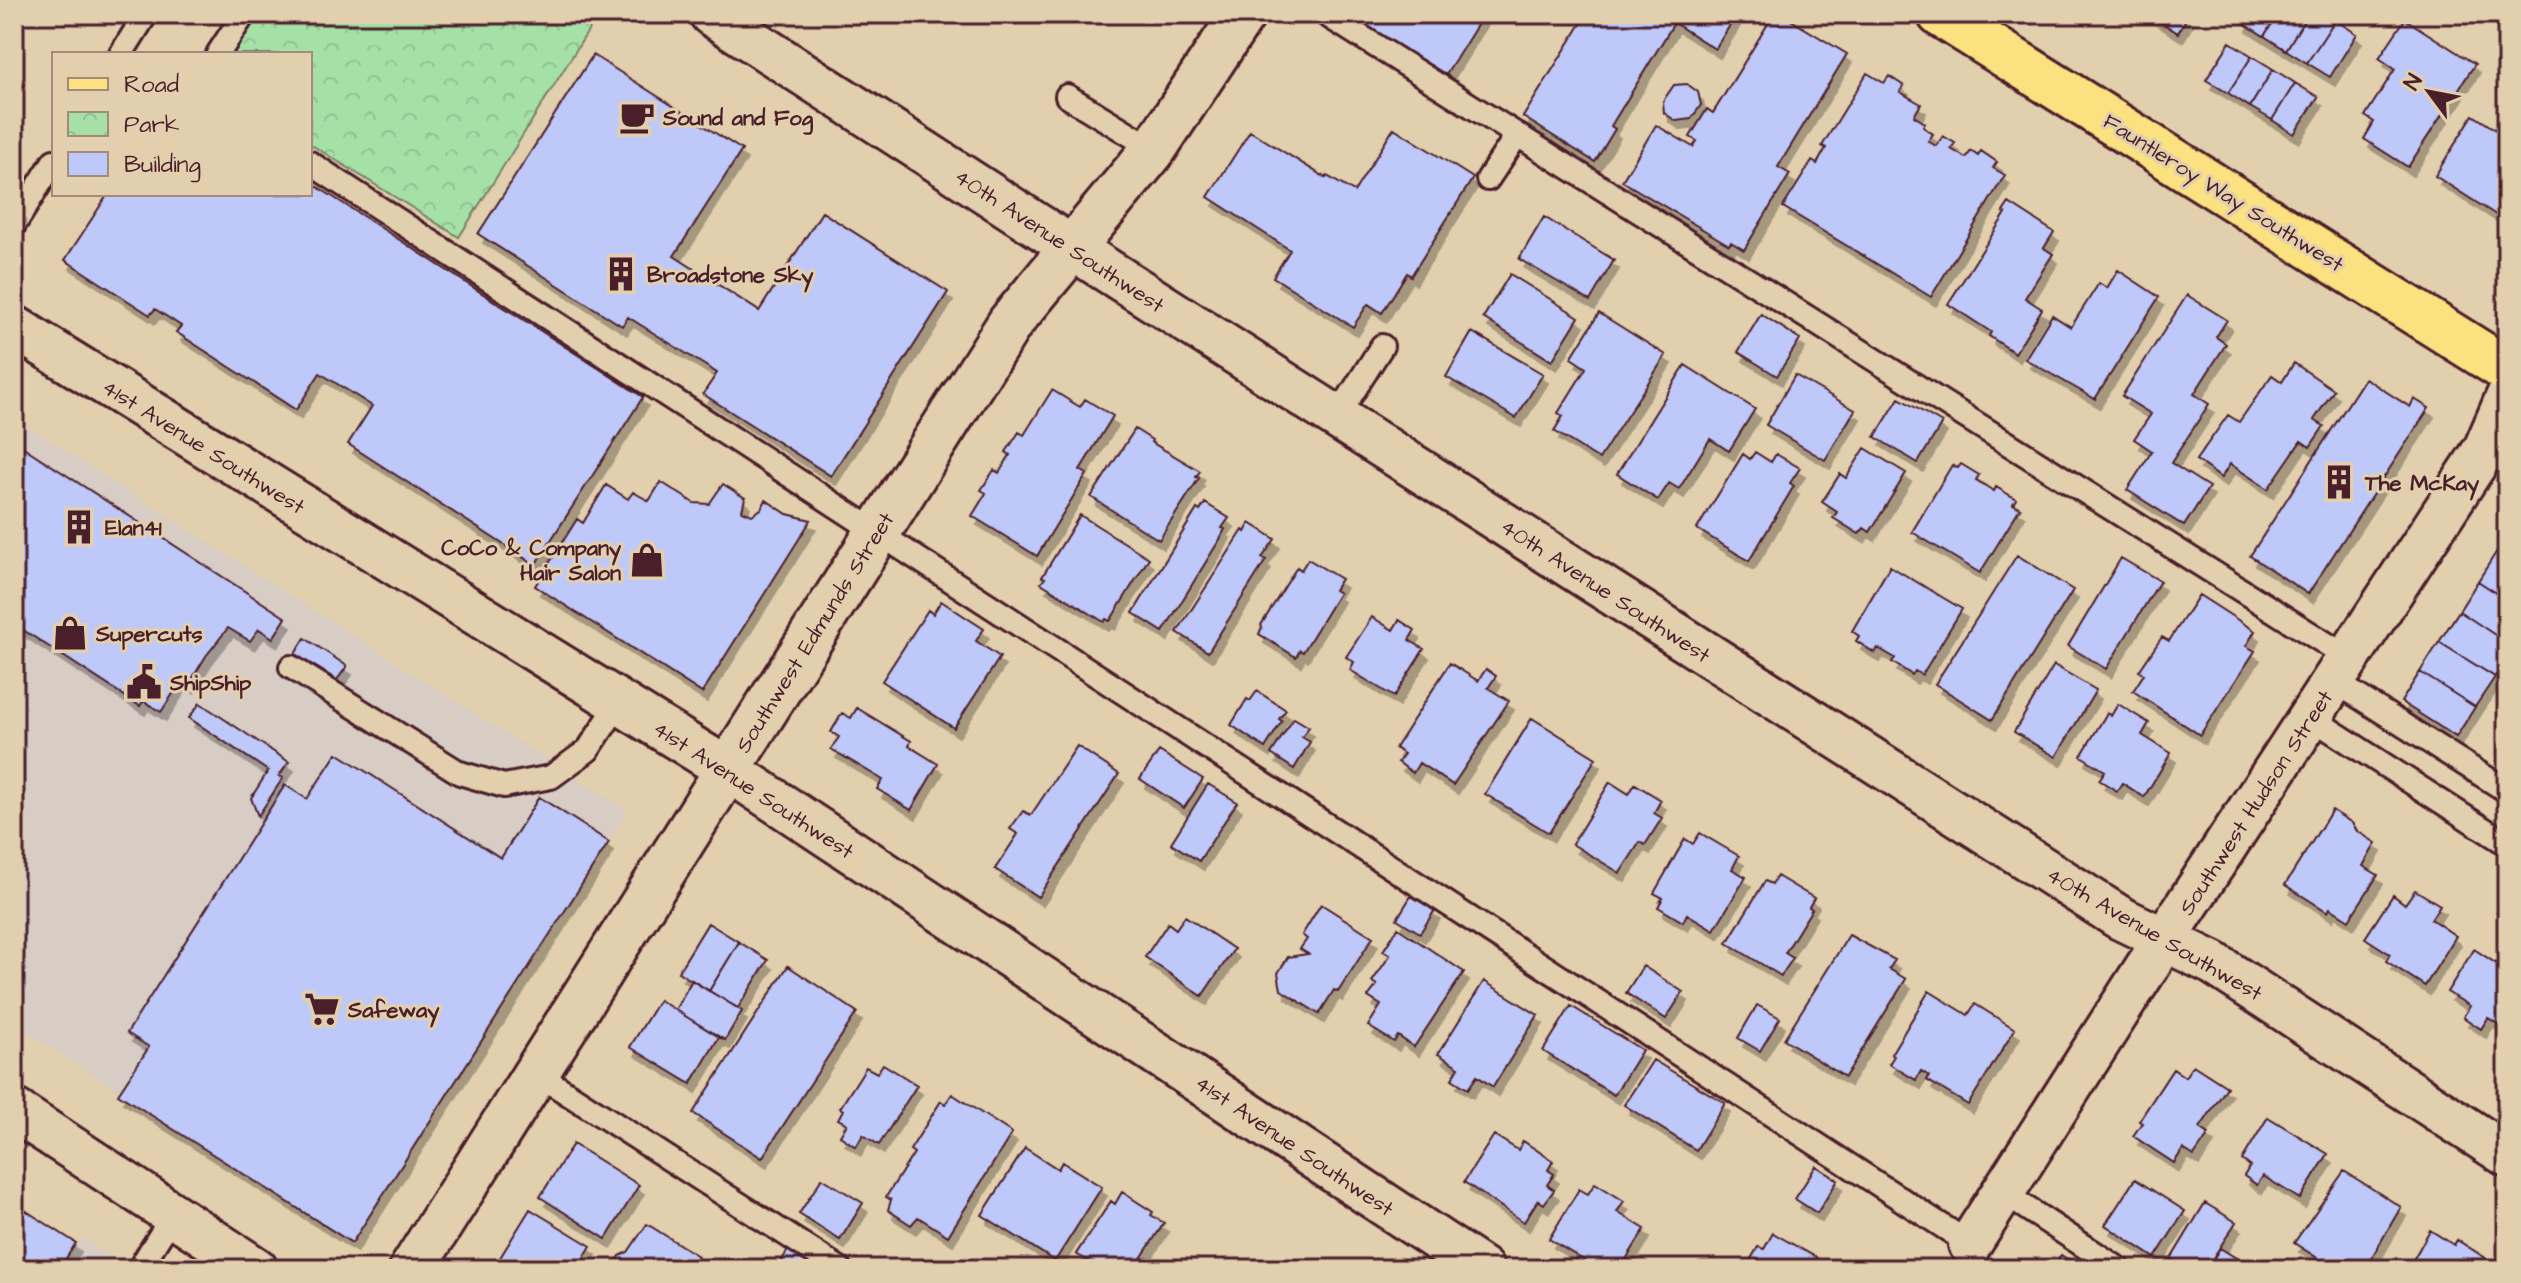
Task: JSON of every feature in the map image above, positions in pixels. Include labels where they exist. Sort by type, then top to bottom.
[{"type":"main road","name":"Fauntleroy Way Southwest","points":[[1940,14],[2507,370]]},
{"type":"street","name":"40th Avenue Southwest","points":[[711,14],[2107,909],[2213,963],[2507,1155]]},
{"type":"street","name":"Southwest Edmunds Street","points":[[412,1269],[1010,323],[1154,149],[1243,14]]},
{"type":"street","name":"41st Avenue Southwest","points":[[14,327],[727,769],[1482,1269]]},
{"type":"street","name":"Southwest Hudson Street","points":[[1970,1244],[2164,940],[2485,449],[2507,398]]},
{"type":"street","points":[[14,1110],[256,1269]]},
{"type":"lane","points":[[122,52],[146,14]]},
{"type":"lane","points":[[219,52],[244,14]]},
{"type":"lane","points":[[1325,14],[1517,135],[2341,670],[2507,791]]},
{"type":"lane","points":[[1067,96],[1154,149]]},
{"type":"lane","points":[[1488,179],[1517,135]]},
{"type":"lane","points":[[14,225],[52,164]]},
{"type":"lane","points":[[312,164],[1970,1244]]},
{"type":"lane","points":[[1337,417],[1382,346]]},
{"type":"lane","points":[[291,667],[460,773],[504,786],[551,777],[588,750],[619,703]]},
{"type":"lane","points":[[2310,717],[2507,844]]},
{"type":"lane","points":[[536,1073],[840,1269]]},
{"type":"lane","points":[[2002,1192],[2119,1269]]},
{"type":"lane","points":[[139,1269],[173,1215]]},
{"type":"shaded area","points":[[14,418],[627,811],[351,1241],[14,1024]]},
{"type":"shaded area","points":[[82,1238],[132,1269],[63,1269]]},
{"type":"green space","points":[[257,14],[578,14],[593,23],[459,237],[312,145],[312,52],[233,52]]},
{"type":"building","points":[[1347,14],[1484,14],[1446,75]]},
{"type":"building","points":[[1587,14],[1737,14],[1715,49],[1674,23],[1611,126],[1615,129],[1595,162],[1523,117]]},
{"type":"building","points":[[1774,14],[1781,14],[1847,54],[1778,167],[1790,174],[1744,250],[1731,242],[1729,245],[1622,181],[1656,125],[1693,147],[1697,141],[1690,137],[1707,109],[1713,113]]},
{"type":"building","points":[[2148,14],[2189,14],[2178,33]]},
{"type":"building","points":[[2247,14],[2278,14],[2264,36],[2242,22]]},
{"type":"building","points":[[2278,14],[2308,14],[2286,50],[2264,36]]},
{"type":"building","points":[[2308,14],[2325,14],[2335,20],[2307,63],[2286,50]]},
{"type":"building","points":[[2405,19],[2475,64],[2408,167],[2364,139],[2374,122],[2365,116],[2395,69],[2379,58]]},
{"type":"building","points":[[2335,20],[2357,34],[2330,77],[2307,63]]},
{"type":"building","points":[[2230,42],[2252,56],[2228,93],[2206,80]]},
{"type":"building","name":"Broadstone Sky","points":[[593,55],[742,150],[674,256],[759,311],[822,212],[948,292],[831,476],[703,394],[717,373],[628,317],[622,326],[478,234]]},
{"type":"building","points":[[2252,56],[2273,69],[2250,107],[2228,93]]},
{"type":"building","points":[[2273,69],[2295,83],[2272,120],[2250,107]]},
{"type":"building","points":[[1867,73],[1884,83],[1889,76],[1904,86],[1900,92],[1921,104],[1914,116],[1925,123],[1923,127],[1933,134],[1928,141],[1936,146],[1943,136],[1955,143],[1951,149],[1966,158],[1971,151],[1978,156],[1981,151],[1997,162],[1993,168],[2005,175],[1931,297],[1783,207],[1812,161],[1817,164],[1826,148],[1822,146]]},
{"type":"building","points":[[2295,83],[2318,97],[2294,134],[2272,120]]},
{"type":"building","points":[[1687,84],[1698,92],[1701,105],[1691,119],[1676,121],[1664,113],[1663,101],[1674,85]]},
{"type":"building","points":[[2473,115],[2507,137],[2507,222],[2435,176]]},
{"type":"building","points":[[1394,128],[1473,178],[1411,276],[1407,273],[1382,313],[1368,304],[1353,327],[1273,277],[1290,250],[1208,197],[1250,131],[1354,192]]},
{"type":"building","points":[[312,183],[643,397],[535,565],[348,444],[372,406],[320,373],[296,410],[176,332],[181,326],[155,309],[150,315],[65,260],[107,196],[312,196]]},
{"type":"building","points":[[2009,203],[2054,232],[2044,248],[2053,254],[2025,298],[2042,309],[2015,353],[1989,336],[1991,332],[1948,304],[2006,213],[2003,212]]},
{"type":"building","points":[[1544,217],[1614,260],[1590,301],[1519,259]]},
{"type":"building","points":[[2118,270],[2159,297],[2095,399],[2025,359],[2052,315],[2071,327],[2099,283],[2107,288]]},
{"type":"building","points":[[1510,274],[1579,317],[1552,361],[1483,318]]},
{"type":"building","points":[[2187,295],[2227,320],[2216,337],[2226,344],[2194,394],[2209,404],[2171,463],[2209,487],[2184,526],[2127,490],[2152,451],[2134,439],[2151,414],[2122,396]]},
{"type":"building","points":[[1599,313],[1666,355],[1599,459],[1554,431],[1563,416],[1558,413],[1586,368],[1571,358]]},
{"type":"building","points":[[1761,314],[1800,339],[1777,376],[1738,352]]},
{"type":"building","points":[[1472,332],[1543,374],[1516,418],[1446,377]]},
{"type":"building","points":[[2294,363],[2334,390],[2314,420],[2324,426],[2310,447],[2301,441],[2268,489],[2230,464],[2221,478],[2196,460],[2228,415],[2239,422],[2272,375],[2282,382]]},
{"type":"building","points":[[1685,365],[1755,409],[1729,451],[1710,439],[1679,489],[1669,483],[1658,500],[1617,474]]},
{"type":"building","points":[[1795,375],[1855,410],[1825,460],[1766,425]]},
{"type":"building","name":"The McKay","points":[[2365,378],[2410,407],[2414,399],[2429,408],[2308,594],[2250,556]]},
{"type":"building","points":[[1052,390],[1080,407],[1085,399],[1113,416],[1080,470],[1087,474],[1037,556],[972,516],[986,493],[981,490],[994,470],[999,473],[1010,455],[1006,452],[1019,432],[1024,435]]},
{"type":"building","points":[[1899,398],[1942,423],[1918,463],[1875,437]]},
{"type":"building","points":[[1135,429],[1200,471],[1196,477],[1199,478],[1159,540],[1091,497]]},
{"type":"building","name":"Elan41","points":[[14,441],[286,618],[273,638],[259,629],[250,641],[228,628],[189,684],[182,680],[161,712],[143,701],[140,706],[14,624]]},
{"type":"building","points":[[1865,448],[1906,473],[1870,532],[1864,528],[1859,534],[1833,518],[1837,512],[1822,502],[1840,474],[1846,478]]},
{"type":"building","points":[[1755,452],[1771,462],[1776,454],[1800,468],[1790,483],[1794,486],[1749,561],[1697,529],[1743,454],[1750,459]]},
{"type":"building","points":[[1961,464],[1979,475],[1976,480],[2016,499],[2013,504],[2020,508],[1980,573],[1912,532],[1952,465],[1958,468]]},
{"type":"building","points":[[661,482],[694,503],[709,504],[723,484],[745,498],[742,511],[752,515],[761,509],[766,500],[787,514],[811,520],[702,693],[535,586],[577,519],[583,523],[606,485],[628,499],[633,492],[649,501]]},
{"type":"building","points":[[1205,503],[1229,518],[1222,528],[1225,529],[1220,539],[1163,632],[1133,613],[1197,509],[1200,511]]},
{"type":"building","points":[[1080,515],[1149,558],[1110,621],[1106,619],[1104,622],[1041,583]]},
{"type":"building","points":[[1250,523],[1275,539],[1262,558],[1266,560],[1208,652],[1177,632]]},
{"type":"building","points":[[2507,536],[2507,557],[2497,551]]},
{"type":"building","points":[[2497,551],[2507,557],[2507,600],[2478,581]]},
{"type":"building","points":[[2017,555],[2073,590],[1992,720],[1935,684]]},
{"type":"building","points":[[2121,558],[2160,581],[2106,669],[2068,646]]},
{"type":"building","points":[[1308,559],[1341,579],[1334,590],[1339,593],[1303,652],[1300,650],[1296,657],[1259,634],[1261,625],[1297,567],[1301,570]]},
{"type":"building","points":[[1890,566],[1962,609],[1922,675],[1915,671],[1912,675],[1892,662],[1895,658],[1878,648],[1875,653],[1856,641],[1859,636],[1852,631]]},
{"type":"building","points":[[2478,581],[2507,600],[2507,643],[2459,611]]},
{"type":"building","points":[[2199,595],[2255,631],[2246,646],[2255,651],[2200,735],[2133,691],[2144,674],[2139,671],[2162,637],[2169,641]]},
{"type":"building","points":[[941,601],[984,629],[976,641],[1000,657],[954,728],[882,681],[928,610],[933,614]]},
{"type":"building","points":[[2459,611],[2507,643],[2507,657],[2495,677],[2439,642]]},
{"type":"building","points":[[1372,617],[1393,630],[1399,620],[1415,630],[1409,640],[1424,649],[1394,697],[1350,670],[1354,662],[1346,657]]},
{"type":"building","points":[[305,638],[347,666],[337,680],[295,654]]},
{"type":"building","points":[[2439,642],[2495,677],[2475,707],[2420,672]]},
{"type":"building","points":[[1450,663],[1478,681],[1486,669],[1496,676],[1488,688],[1509,701],[1453,785],[1419,763],[1413,773],[1398,762],[1404,754],[1395,748]]},
{"type":"building","points":[[2054,665],[2096,690],[2056,757],[2014,732]]},
{"type":"building","points":[[2420,672],[2475,707],[2456,737],[2401,702]]},
{"type":"building","points":[[1257,691],[1286,710],[1265,748],[1231,725],[1247,699],[1250,701]]},
{"type":"building","points":[[200,703],[289,762],[279,776],[283,778],[258,816],[251,798],[268,771],[189,718]]},
{"type":"building","points":[[2118,704],[2149,723],[2142,735],[2171,753],[2144,797],[2122,783],[2117,791],[2099,780],[2105,771],[2081,756],[2107,713],[2111,716]]},
{"type":"building","points":[[857,708],[911,741],[909,746],[938,764],[911,810],[877,789],[883,780],[831,749],[839,737],[831,732],[842,713],[851,718]]},
{"type":"building","points":[[1294,718],[1309,727],[1302,737],[1310,742],[1294,769],[1271,754]]},
{"type":"building","points":[[1532,718],[1596,758],[1549,833],[1485,794]]},
{"type":"building","points":[[1077,746],[1119,774],[1038,897],[995,869],[1018,834],[1010,829],[1023,811],[1031,815]]},
{"type":"building","points":[[1159,751],[1203,779],[1184,808],[1140,779]]},
{"type":"building","name":"Safeway","points":[[337,753],[501,858],[539,797],[609,842],[352,1243],[118,1094],[149,1047],[127,1033],[285,785],[307,799]]},
{"type":"building","points":[[1610,782],[1629,794],[1635,784],[1661,800],[1654,813],[1662,818],[1645,845],[1640,842],[1620,873],[1572,844]]},
{"type":"building","points":[[1208,784],[1237,802],[1199,861],[1171,843]]},
{"type":"building","points":[[2332,810],[2376,843],[2363,866],[2378,875],[2349,920],[2330,908],[2328,912],[2285,885]]},
{"type":"building","points":[[1700,833],[1739,856],[1732,869],[1746,877],[1714,930],[1687,914],[1683,922],[1658,907],[1663,898],[1654,893],[1685,839],[1693,844]]},
{"type":"building","points":[[1777,876],[1814,898],[1809,907],[1812,909],[1785,953],[1793,958],[1781,976],[1727,943],[1765,881],[1772,884]]},
{"type":"building","points":[[2415,890],[2440,905],[2431,919],[2456,936],[2425,986],[2386,961],[2390,954],[2365,938],[2393,895],[2405,904]]},
{"type":"building","points":[[2507,895],[2507,918],[2497,912]]},
{"type":"building","points":[[1411,896],[1435,910],[1420,933],[1397,919]]},
{"type":"building","points":[[1321,904],[1373,937],[1338,992],[1334,990],[1319,1014],[1281,990],[1278,973],[1288,957],[1308,954],[1300,949],[1307,939],[1302,935]]},
{"type":"building","points":[[1185,916],[1234,949],[1202,996],[1145,957],[1168,923],[1176,929]]},
{"type":"building","points":[[708,923],[739,942],[709,991],[678,972]]},
{"type":"building","points":[[1398,928],[1464,972],[1414,1047],[1398,1036],[1394,1042],[1368,1026],[1381,1005],[1368,997],[1377,985],[1372,982],[1390,955],[1383,951]]},
{"type":"building","points":[[1849,935],[1895,960],[1889,969],[1906,979],[1845,1077],[1784,1039]]},
{"type":"building","points":[[739,942],[768,960],[738,1008],[709,991]]},
{"type":"building","points":[[2474,949],[2503,968],[2507,962],[2507,1030],[2488,1018],[2481,1029],[2463,1017],[2470,1006],[2447,992]]},
{"type":"building","points":[[788,966],[857,1012],[762,1158],[693,1113]]},
{"type":"building","points":[[1643,966],[1683,992],[1666,1019],[1626,993]]},
{"type":"building","points":[[692,980],[742,1011],[725,1040],[675,1010]]},
{"type":"building","points":[[1484,981],[1538,1015],[1493,1087],[1477,1076],[1468,1089],[1452,1079],[1459,1067],[1438,1054]]},
{"type":"building","points":[[1929,991],[1968,1015],[1975,1004],[2015,1029],[1968,1105],[1927,1080],[1929,1076],[1921,1071],[1916,1080],[1889,1064],[1894,1056],[1891,1054]]},
{"type":"building","points":[[659,1000],[719,1037],[691,1084],[630,1047]]},
{"type":"building","points":[[1757,1005],[1780,1018],[1760,1051],[1738,1038]]},
{"type":"building","points":[[1571,1006],[1642,1050],[1614,1095],[1543,1051]]},
{"type":"building","points":[[1653,1060],[1725,1103],[1696,1150],[1624,1105]]},
{"type":"building","points":[[883,1064],[917,1085],[879,1145],[863,1135],[856,1147],[840,1136],[847,1124],[838,1119],[843,1110],[840,1108],[866,1067],[877,1073]]},
{"type":"building","points":[[2193,1065],[2227,1087],[2200,1128],[2209,1134],[2194,1156],[2183,1149],[2174,1163],[2133,1136],[2142,1123],[2139,1121],[2173,1069],[2185,1077]]},
{"type":"building","points":[[952,1094],[1012,1133],[948,1236],[918,1217],[911,1225],[888,1210],[891,1200],[886,1197],[914,1153],[910,1150],[941,1101],[945,1104]]},
{"type":"building","points":[[2268,1117],[2328,1154],[2300,1199],[2263,1176],[2257,1185],[2244,1176],[2250,1166],[2242,1160]]},
{"type":"building","points":[[1494,1135],[1518,1150],[1523,1141],[1553,1161],[1548,1170],[1554,1174],[1547,1185],[1554,1190],[1544,1204],[1538,1200],[1524,1222],[1464,1182]]},
{"type":"building","points":[[573,1144],[639,1185],[606,1239],[540,1197]]},
{"type":"building","points":[[1025,1148],[1058,1169],[1062,1162],[1102,1187],[1055,1261],[982,1215]]},
{"type":"building","points":[[1816,1166],[1838,1180],[1817,1213],[1795,1199]]},
{"type":"building","points":[[2344,1171],[2401,1207],[2365,1269],[2335,1269],[2294,1243]]},
{"type":"building","points":[[822,1178],[863,1203],[840,1240],[799,1214]]},
{"type":"building","points":[[2135,1179],[2185,1211],[2155,1258],[2105,1225]]},
{"type":"building","points":[[1595,1183],[1624,1201],[1617,1212],[1645,1229],[1620,1269],[1598,1269],[1549,1239],[1579,1189],[1588,1194]]},
{"type":"building","points":[[1122,1192],[1164,1223],[1134,1269],[1085,1269],[1090,1262],[1076,1254],[1111,1201],[1115,1204]]},
{"type":"building","points":[[14,1203],[76,1243],[59,1269],[14,1269]]},
{"type":"building","points":[[2205,1203],[2236,1222],[2206,1269],[2187,1269],[2171,1259]]},
{"type":"building","points":[[530,1209],[591,1246],[577,1269],[493,1269]]},
{"type":"building","points":[[647,1224],[698,1256],[690,1269],[612,1269]]},
{"type":"building","points":[[2430,1230],[2454,1245],[2457,1240],[2492,1262],[2487,1269],[2408,1269]]},
{"type":"building","points":[[1773,1233],[1817,1258],[1811,1269],[1745,1269],[1758,1247],[1764,1249]]},
{"type":"building","points":[[791,1245],[823,1269],[778,1267]]},
{"type":"building","points":[[2220,1248],[2254,1269],[2207,1269]]},
{"type":"building","points":[[2061,1255],[2084,1269],[2053,1269]]},
{"type":"place","name":"Sound and Fog","points":[[637,117]]},
{"type":"place","name":"Broadstone Sky","points":[[621,274]]},
{"type":"place","name":"The McKay","points":[[2339,482]]},
{"type":"place","name":"Elan41","points":[[79,527]]},
{"type":"place","name":"CoCo & Company Hair Salon","points":[[647,560]]},
{"type":"place","name":"Supercuts","points":[[70,633]]},
{"type":"place","name":"ShipShip","points":[[144,682]]},
{"type":"place","name":"Safeway","points":[[322,1009]]}]
